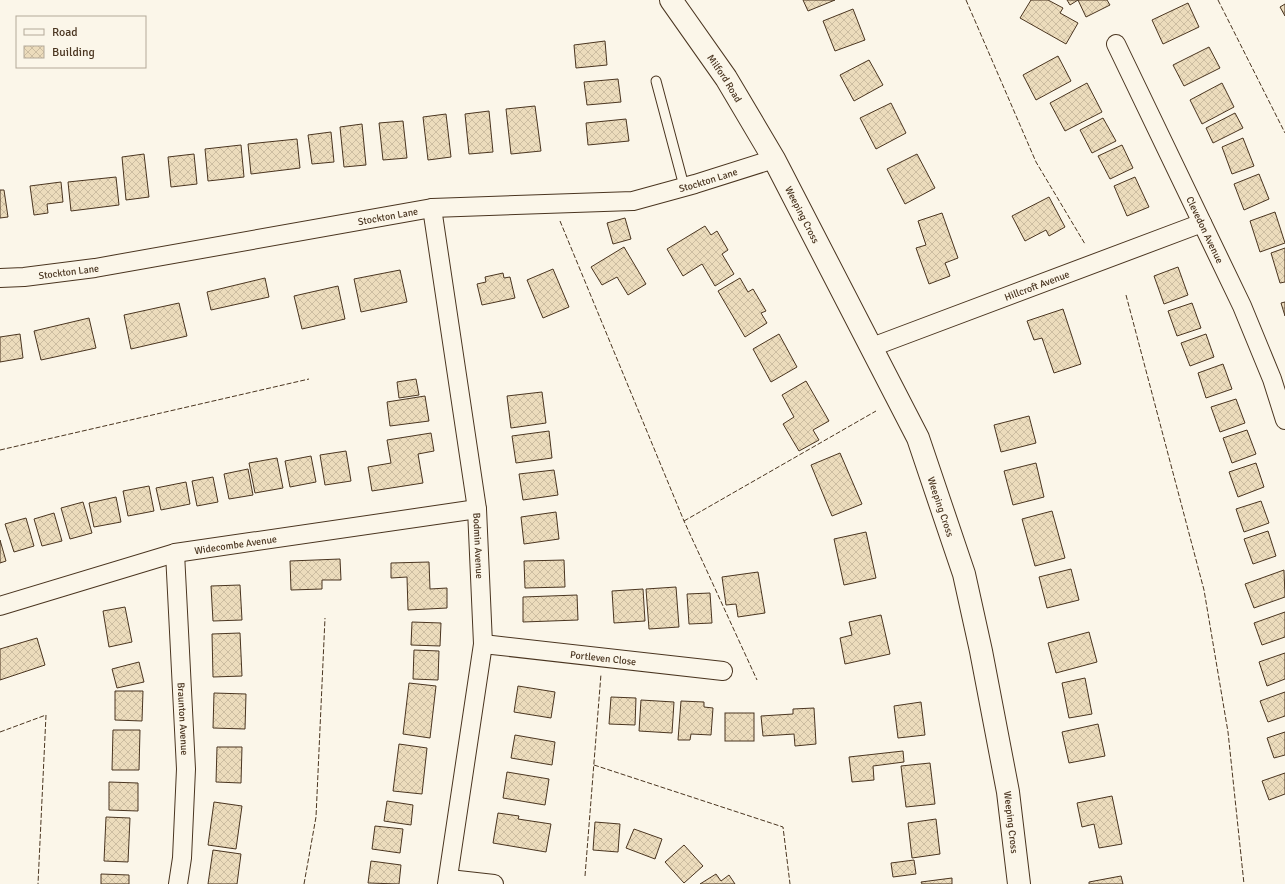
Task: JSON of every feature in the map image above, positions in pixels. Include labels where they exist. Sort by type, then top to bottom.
[{"type":"highway","name":"Milford Road","points":[[672,0],[734,91],[774,159]]},
{"type":"highway","name":"Weeping Cross","points":[[774,159],[918,438],[964,574],[981,651],[1008,792],[1019,884]]},
{"type":"street","name":"Clevedon Avenue","points":[[1116,44],[1242,306],[1272,379],[1285,420]]},
{"type":"street","name":"Stockton Lane","points":[[0,278],[24,277],[95,268],[432,208],[633,201],[695,184],[774,159]]},
{"type":"street","name":"Bodmin Avenue","points":[[432,208],[477,509],[482,644],[448,882]]},
{"type":"street","name":"Hillcroft Avenue","points":[[872,347],[1202,223]]},
{"type":"street","name":"Widecombe Avenue","points":[[0,606],[175,553],[477,509]]},
{"type":"street","name":"Braunton Avenue","points":[[175,553],[186,769],[182,858],[178,884]]},
{"type":"street","name":"Portleven Close","points":[[482,644],[723,671]]},
{"type":"street","points":[[448,882],[494,884]]},
{"type":"lane","points":[[656,81],[684,186]]},
{"type":"building","points":[[803,0],[835,0],[808,11]]},
{"type":"building","points":[[1031,0],[1048,0],[1063,8],[1060,13],[1078,23],[1066,44],[1020,18]]},
{"type":"building","points":[[1067,0],[1078,0],[1070,5]]},
{"type":"building","points":[[1078,0],[1107,0],[1110,5],[1086,17]]},
{"type":"building","points":[[1188,3],[1199,27],[1163,44],[1152,20]]},
{"type":"building","points":[[1285,4],[1285,16],[1280,7]]},
{"type":"building","points":[[853,9],[865,40],[835,51],[823,21]]},
{"type":"building","points":[[605,41],[607,65],[576,68],[574,45]]},
{"type":"building","points":[[1209,47],[1220,68],[1184,86],[1173,65]]},
{"type":"building","points":[[1058,56],[1071,81],[1036,100],[1023,75]]},
{"type":"building","points":[[869,60],[883,85],[854,101],[840,75]]},
{"type":"building","points":[[618,79],[621,102],[587,105],[584,82]]},
{"type":"building","points":[[1087,83],[1102,112],[1065,131],[1050,103]]},
{"type":"building","points":[[1222,83],[1234,107],[1202,124],[1190,100]]},
{"type":"building","points":[[891,103],[906,133],[876,149],[860,118]]},
{"type":"building","points":[[535,106],[541,151],[511,154],[506,109]]},
{"type":"building","points":[[489,111],[493,152],[469,154],[465,114]]},
{"type":"building","points":[[1235,113],[1243,128],[1213,143],[1206,128]]},
{"type":"building","points":[[446,114],[451,157],[428,160],[423,117]]},
{"type":"building","points":[[1103,118],[1116,141],[1092,153],[1080,130]]},
{"type":"building","points":[[626,119],[629,141],[588,145],[586,123]]},
{"type":"building","points":[[403,121],[407,158],[383,160],[379,123]]},
{"type":"building","points":[[362,124],[366,165],[344,167],[340,127]]},
{"type":"building","points":[[331,132],[334,162],[312,164],[308,135]]},
{"type":"building","points":[[1243,138],[1254,166],[1232,174],[1222,147]]},
{"type":"building","points":[[297,139],[300,168],[251,174],[248,144]]},
{"type":"building","points":[[241,145],[244,177],[208,181],[205,149]]},
{"type":"building","points":[[1122,145],[1133,168],[1110,179],[1098,156]]},
{"type":"building","points":[[144,154],[149,197],[126,200],[122,157]]},
{"type":"building","points":[[194,154],[197,184],[171,187],[168,157]]},
{"type":"building","points":[[917,154],[935,188],[905,204],[887,169]]},
{"type":"building","points":[[1259,174],[1269,199],[1244,210],[1234,184]]},
{"type":"building","points":[[116,177],[119,205],[71,211],[68,182]]},
{"type":"building","points":[[1135,177],[1149,207],[1127,216],[1114,186]]},
{"type":"building","points":[[61,182],[63,202],[47,204],[48,213],[34,215],[30,186]]},
{"type":"building","points":[[0,190],[4,190],[8,217],[0,218]]},
{"type":"building","points":[[1049,197],[1065,227],[1049,236],[1046,230],[1025,241],[1012,216]]},
{"type":"building","points":[[1275,212],[1285,243],[1260,252],[1250,221]]},
{"type":"building","points":[[942,213],[958,258],[945,263],[950,276],[929,284],[916,248],[926,245],[918,221]]},
{"type":"building","points":[[625,218],[631,239],[613,244],[607,223]]},
{"type":"building","points":[[705,226],[711,235],[717,231],[728,250],[722,254],[734,274],[715,286],[702,264],[683,276],[667,249]]},
{"type":"building","points":[[624,247],[646,284],[628,295],[617,277],[602,285],[591,267]]},
{"type":"building","points":[[1285,248],[1285,282],[1280,283],[1271,253]]},
{"type":"building","points":[[1178,267],[1188,295],[1164,304],[1154,276]]},
{"type":"building","points":[[553,269],[569,307],[543,318],[527,280]]},
{"type":"building","points":[[400,270],[407,302],[361,312],[354,279]]},
{"type":"building","points":[[503,273],[504,278],[510,277],[515,298],[482,305],[477,284],[486,282],[485,277]]},
{"type":"building","points":[[265,278],[269,297],[211,310],[207,292]]},
{"type":"building","points":[[740,278],[748,292],[753,289],[766,311],[761,313],[767,323],[745,337],[718,291]]},
{"type":"building","points":[[338,286],[345,319],[302,329],[294,296]]},
{"type":"building","points":[[1285,302],[1285,316],[1281,303]]},
{"type":"building","points":[[179,303],[187,336],[131,349],[124,315]]},
{"type":"building","points":[[1192,303],[1201,328],[1177,336],[1168,311]]},
{"type":"building","points":[[1063,309],[1081,364],[1054,373],[1042,338],[1034,340],[1027,321]]},
{"type":"building","points":[[89,318],[96,348],[41,360],[34,331]]},
{"type":"building","points":[[20,334],[23,358],[0,362],[0,337]]},
{"type":"building","points":[[779,334],[797,367],[771,382],[753,349]]},
{"type":"building","points":[[1206,334],[1214,357],[1190,366],[1181,343]]},
{"type":"building","points":[[1223,364],[1232,389],[1206,398],[1198,373]]},
{"type":"building","points":[[416,379],[419,395],[399,398],[397,382]]},
{"type":"building","points":[[806,381],[829,421],[813,430],[819,440],[799,451],[783,424],[794,417],[782,395]]},
{"type":"building","points":[[542,392],[546,423],[511,428],[507,396]]},
{"type":"building","points":[[425,396],[429,421],[390,426],[387,402]]},
{"type":"building","points":[[1236,399],[1245,423],[1220,432],[1211,407]]},
{"type":"building","points":[[1029,416],[1036,443],[1001,452],[994,425]]},
{"type":"building","points":[[1247,430],[1256,454],[1232,463],[1223,438]]},
{"type":"building","points":[[549,431],[552,458],[516,463],[512,436]]},
{"type":"building","points":[[431,433],[434,451],[418,454],[423,483],[372,491],[368,467],[391,463],[387,440]]},
{"type":"building","points":[[346,451],[351,481],[325,485],[320,455]]},
{"type":"building","points":[[840,453],[862,504],[832,516],[811,465]]},
{"type":"building","points":[[311,456],[316,482],[290,487],[285,461]]},
{"type":"building","points":[[277,458],[283,488],[255,493],[249,463]]},
{"type":"building","points":[[1036,463],[1044,497],[1013,505],[1004,471]]},
{"type":"building","points":[[1256,463],[1264,487],[1238,497],[1229,472]]},
{"type":"building","points":[[248,469],[253,495],[229,499],[224,474]]},
{"type":"building","points":[[554,470],[558,495],[523,500],[519,474]]},
{"type":"building","points":[[213,477],[218,502],[197,506],[192,481]]},
{"type":"building","points":[[186,482],[190,504],[161,510],[156,488]]},
{"type":"building","points":[[149,486],[154,511],[128,516],[123,491]]},
{"type":"building","points":[[116,497],[121,522],[94,527],[89,503]]},
{"type":"building","points":[[1261,501],[1269,523],[1244,532],[1236,509]]},
{"type":"building","points":[[83,502],[92,533],[70,539],[61,508]]},
{"type":"building","points":[[1052,511],[1065,558],[1035,566],[1022,519]]},
{"type":"building","points":[[556,512],[559,539],[524,544],[521,517]]},
{"type":"building","points":[[54,513],[62,541],[42,546],[34,519]]},
{"type":"building","points":[[26,518],[34,546],[14,552],[5,524]]},
{"type":"building","points":[[1268,531],[1276,556],[1253,564],[1244,539]]},
{"type":"building","points":[[866,532],[876,578],[844,585],[834,539]]},
{"type":"building","points":[[0,540],[6,561],[0,563]]},
{"type":"building","points":[[340,559],[341,580],[322,580],[322,589],[291,590],[290,561]]},
{"type":"building","points":[[564,560],[565,587],[525,588],[524,561]]},
{"type":"building","points":[[429,562],[430,589],[447,588],[447,608],[408,610],[407,577],[391,578],[391,563]]},
{"type":"building","points":[[1071,569],[1079,600],[1047,608],[1039,577]]},
{"type":"building","points":[[1284,570],[1285,597],[1254,608],[1245,584]]},
{"type":"building","points":[[758,572],[765,613],[738,617],[736,604],[726,605],[722,577]]},
{"type":"building","points":[[240,585],[242,620],[213,621],[211,586]]},
{"type":"building","points":[[676,587],[679,627],[649,629],[646,589]]},
{"type":"building","points":[[643,589],[645,621],[614,623],[612,591]]},
{"type":"building","points":[[710,593],[712,623],[689,624],[687,594]]},
{"type":"building","points":[[577,595],[578,620],[523,622],[523,597]]},
{"type":"building","points":[[125,607],[132,642],[109,647],[103,611]]},
{"type":"building","points":[[1285,612],[1285,637],[1262,645],[1254,623]]},
{"type":"building","points":[[881,615],[890,654],[845,664],[840,638],[852,635],[849,622]]},
{"type":"building","points":[[412,622],[441,623],[440,646],[411,645]]},
{"type":"building","points":[[1089,632],[1097,662],[1056,673],[1048,643]]},
{"type":"building","points":[[240,633],[242,676],[213,677],[212,634]]},
{"type":"building","points":[[37,638],[45,665],[0,680],[0,649]]},
{"type":"building","points":[[414,650],[439,651],[438,680],[413,679]]},
{"type":"building","points":[[1285,653],[1285,679],[1267,686],[1259,662]]},
{"type":"building","points":[[139,662],[144,682],[117,688],[112,669]]},
{"type":"building","points":[[1085,678],[1092,714],[1069,718],[1062,683]]},
{"type":"building","points":[[409,683],[436,686],[430,738],[403,734]]},
{"type":"building","points":[[518,686],[555,692],[551,718],[514,712]]},
{"type":"building","points":[[115,691],[143,691],[142,721],[115,720]]},
{"type":"building","points":[[1285,692],[1285,716],[1268,722],[1260,701]]},
{"type":"building","points":[[214,693],[246,694],[245,729],[213,728]]},
{"type":"building","points":[[611,697],[636,698],[635,725],[609,724]]},
{"type":"building","points":[[641,700],[674,702],[672,733],[639,731]]},
{"type":"building","points":[[681,701],[704,702],[704,707],[713,708],[711,735],[691,734],[690,740],[678,740]]},
{"type":"building","points":[[921,702],[925,735],[898,738],[894,706]]},
{"type":"building","points":[[814,708],[816,744],[795,746],[794,734],[763,736],[761,716],[793,714],[793,709]]},
{"type":"building","points":[[725,713],[754,713],[754,741],[725,741]]},
{"type":"building","points":[[1098,724],[1105,756],[1069,763],[1062,732]]},
{"type":"building","points":[[113,730],[140,730],[139,770],[112,770]]},
{"type":"building","points":[[1285,732],[1285,755],[1274,758],[1267,738]]},
{"type":"building","points":[[515,735],[555,742],[552,765],[511,758]]},
{"type":"building","points":[[399,744],[427,748],[422,794],[393,791]]},
{"type":"building","points":[[217,747],[242,747],[241,783],[216,782]]},
{"type":"building","points":[[903,751],[904,762],[873,766],[874,780],[852,782],[849,757]]},
{"type":"building","points":[[930,763],[935,804],[906,807],[901,766]]},
{"type":"building","points":[[507,772],[549,779],[545,805],[503,798]]},
{"type":"building","points":[[1285,773],[1285,794],[1269,800],[1262,781]]},
{"type":"building","points":[[109,782],[138,783],[138,811],[109,810]]},
{"type":"building","points":[[1112,796],[1122,844],[1099,848],[1094,824],[1082,827],[1077,803]]},
{"type":"building","points":[[387,801],[413,805],[411,825],[384,821]]},
{"type":"building","points":[[214,802],[242,806],[236,849],[208,845]]},
{"type":"building","points":[[498,813],[519,816],[518,819],[551,824],[546,852],[493,843]]},
{"type":"building","points":[[106,817],[130,818],[128,862],[104,861]]},
{"type":"building","points":[[936,819],[940,854],[912,858],[908,823]]},
{"type":"building","points":[[595,822],[620,824],[618,852],[593,850]]},
{"type":"building","points":[[375,826],[403,829],[400,853],[372,849]]},
{"type":"building","points":[[634,829],[662,839],[655,859],[626,848]]},
{"type":"building","points":[[684,845],[703,866],[684,883],[665,862]]},
{"type":"building","points":[[213,850],[241,854],[237,884],[208,884]]},
{"type":"building","points":[[914,860],[916,874],[893,877],[891,863]]},
{"type":"building","points":[[371,861],[401,865],[399,884],[368,883]]},
{"type":"building","points":[[101,874],[129,875],[129,884],[101,884]]},
{"type":"building","points":[[716,874],[721,881],[729,875],[735,884],[700,884]]},
{"type":"building","points":[[1121,876],[1123,884],[1089,884],[1089,882]]},
{"type":"building","points":[[952,878],[952,884],[922,884],[921,882]]},
{"type":"fence","points":[[966,0],[1036,162],[1085,244]]},
{"type":"fence","points":[[1218,0],[1285,133]]},
{"type":"fence","points":[[560,221],[684,521],[757,680]]},
{"type":"fence","points":[[1126,295],[1204,590],[1228,732],[1244,884]]},
{"type":"fence","points":[[0,450],[309,379]]},
{"type":"fence","points":[[684,521],[876,411]]},
{"type":"fence","points":[[304,884],[316,817],[325,618]]},
{"type":"fence","points":[[585,876],[601,674]]},
{"type":"fence","points":[[0,732],[46,715],[38,884]]},
{"type":"fence","points":[[594,765],[783,827],[790,884]]}]
